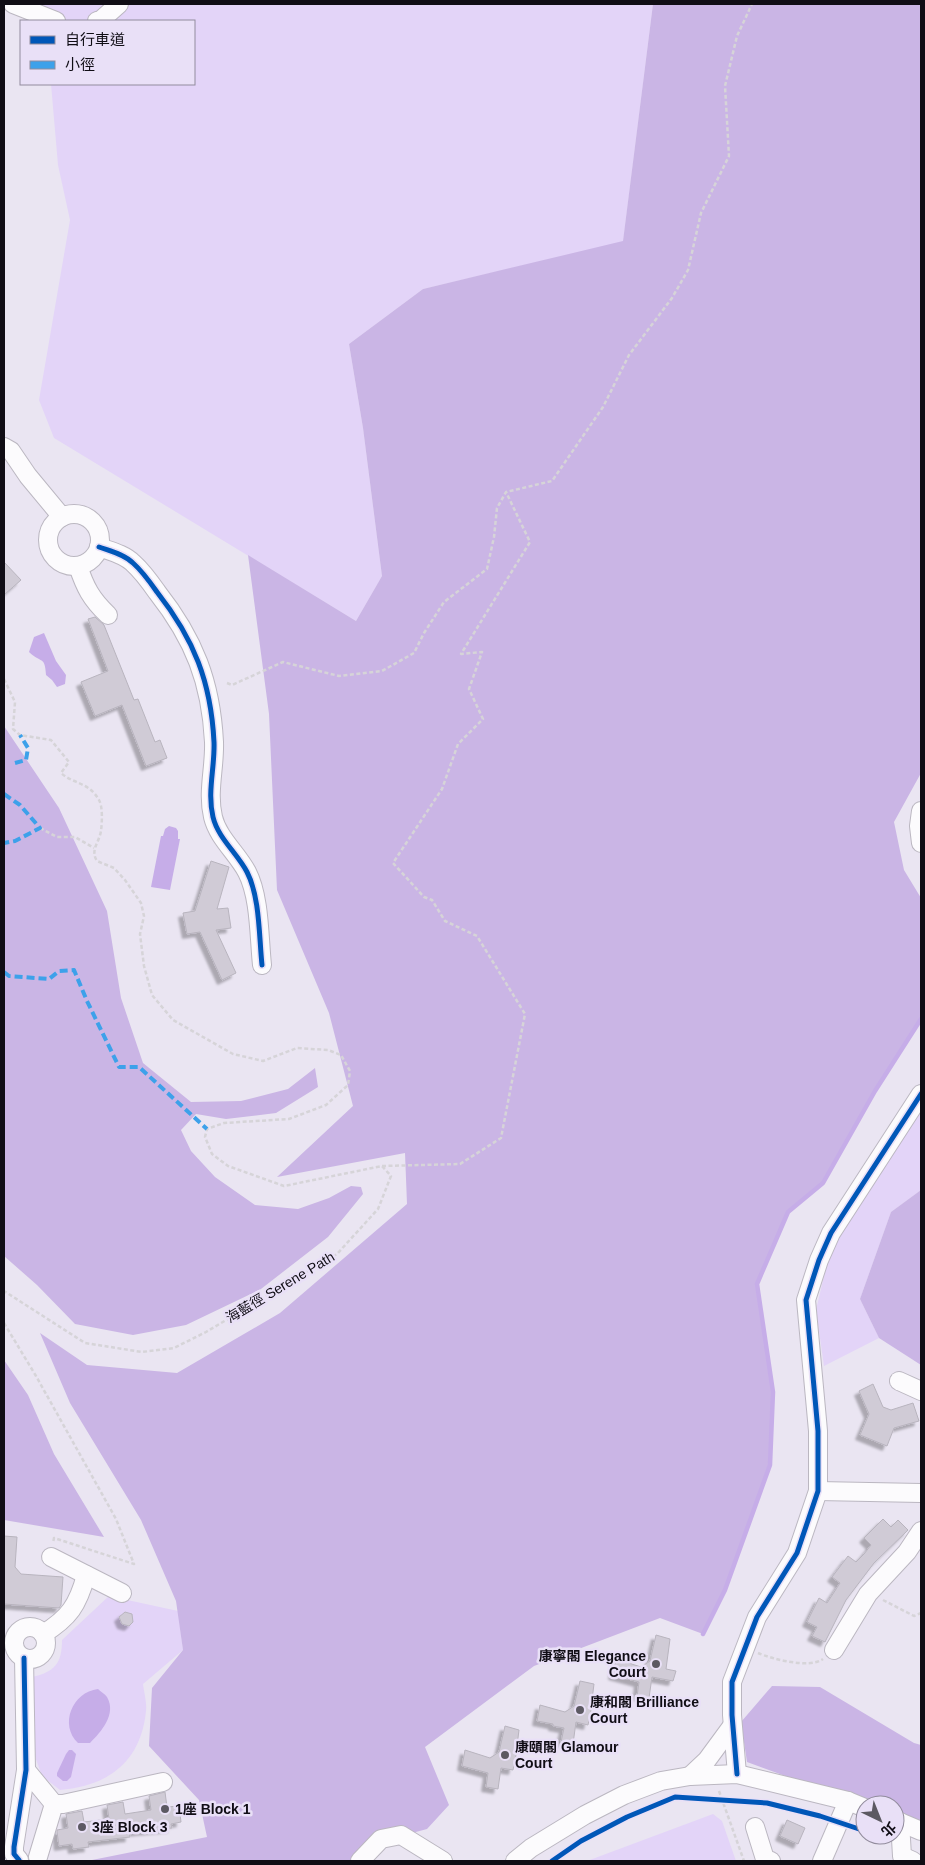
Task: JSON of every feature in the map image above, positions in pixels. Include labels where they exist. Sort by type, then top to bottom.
[{"type":"street","points":[[13,4],[53,20]]},
{"type":"street","points":[[98,20],[119,4]]},
{"type":"street","points":[[4,447],[11,451],[28,476],[62,517]]},
{"type":"street","points":[[70,514],[87,517],[98,530],[100,538],[99,547],[91,559],[78,566],[70,566],[56,558],[48,544],[50,528],[62,517],[70,514]]},
{"type":"street","points":[[99,547],[132,562],[152,584],[176,616],[195,651],[208,688],[214,743],[210,793],[213,817],[220,834],[248,873],[255,898],[262,965]]},
{"type":"street","points":[[78,566],[84,585],[95,602],[108,615]]},
{"type":"street","points":[[921,811],[919,826],[921,843]]},
{"type":"street","points":[[737,1774],[732,1726],[732,1682],[758,1617],[796,1553],[818,1491],[818,1431],[806,1300],[819,1260],[831,1233],[921,1094]]},
{"type":"street","points":[[899,1381],[921,1391]]},
{"type":"street","points":[[818,1491],[921,1493]]},
{"type":"street","points":[[834,1650],[868,1594],[907,1552],[921,1531]]},
{"type":"street","points":[[51,1557],[122,1592]]},
{"type":"street","points":[[43,1634],[72,1611],[81,1594],[86,1575]]},
{"type":"street","points":[[34,1628],[43,1634],[46,1643],[42,1653],[34,1659],[24,1658],[19,1655],[14,1646],[14,1641],[23,1629],[34,1628]]},
{"type":"street","points":[[24,1658],[26,1770],[14,1846],[14,1854],[18,1860],[28,1855],[40,1859],[54,1804]]},
{"type":"street","points":[[690,1776],[707,1760],[732,1726]]},
{"type":"street","points":[[26,1770],[54,1804]]},
{"type":"street","points":[[515,1861],[550,1836],[624,1795],[661,1781],[690,1776],[737,1774],[855,1804]]},
{"type":"street","points":[[54,1804],[63,1804],[163,1782]]},
{"type":"street","points":[[822,1861],[848,1801]]},
{"type":"street","points":[[905,1824],[921,1831]]},
{"type":"street","points":[[755,1827],[765,1859],[771,1861]]},
{"type":"street","points":[[360,1861],[381,1839],[401,1835],[443,1861]]},
{"type":"street","points":[[900,1845],[902,1856],[913,1861]]},
{"type":"path","points":[[227,683],[232,685],[283,662],[339,676],[382,671],[414,653],[424,632],[444,602],[487,569],[494,537],[497,508],[506,492],[552,481],[603,407],[629,355],[672,298],[688,270],[701,213],[729,156],[726,86],[737,36],[752,4]]},
{"type":"path","points":[[4,679],[15,702],[13,729],[20,735],[50,740],[69,762],[61,773],[84,784],[99,800],[101,832],[94,848],[94,856],[97,861],[114,868],[141,903],[144,916],[140,934],[152,995],[173,1020],[233,1054],[263,1060],[297,1048],[328,1050],[341,1055],[350,1071],[348,1086],[326,1105],[289,1119],[224,1123],[207,1129],[205,1137],[212,1154],[228,1166],[284,1186],[382,1166],[460,1164],[501,1138],[525,1014],[476,936],[445,921],[432,900],[424,897],[393,864],[442,789],[458,744],[482,719],[469,689],[482,652],[462,654],[530,542],[506,492]]},
{"type":"path","points":[[40,828],[57,837],[75,837],[94,848]]},
{"type":"path","points":[[4,1323],[116,1519],[134,1564],[54,1538]]},
{"type":"path","points":[[868,1594],[893,1604],[914,1616],[921,1613]]},
{"type":"path","points":[[746,1646],[761,1654],[779,1660],[803,1663],[819,1662],[834,1650]]},
{"type":"path","points":[[717,1785],[744,1861]]},
{"type":"path","points":[[712,1800],[731,1801]]},
{"type":"shaded area","points":[[31,4],[653,4],[623,242],[423,289],[349,344],[363,428],[382,576],[356,621],[54,438],[39,400],[70,220],[58,165],[51,85],[195,85],[195,20],[39,20]]},
{"type":"shaded area","points":[[653,4],[921,4],[921,773],[894,822],[904,870],[921,898],[921,1019],[875,1091],[823,1183],[788,1212],[757,1284],[773,1392],[770,1465],[725,1590],[703,1634],[660,1618],[534,1666],[425,1747],[449,1805],[427,1829],[386,1840],[363,1861],[87,1861],[207,1837],[199,1800],[149,1746],[152,1688],[183,1650],[176,1601],[141,1520],[70,1403],[40,1333],[87,1365],[177,1373],[280,1313],[407,1204],[405,1153],[277,1177],[353,1106],[329,1013],[277,890],[269,714],[248,555],[356,621],[382,576],[363,428],[349,344],[423,289],[623,241]]},
{"type":"shaded area","points":[[44,633],[56,661],[66,675],[65,684],[57,687],[46,675],[43,662],[29,652],[34,637]]},
{"type":"shaded area","points":[[4,726],[59,808],[107,911],[121,998],[143,1063],[191,1102],[241,1101],[288,1089],[315,1068],[318,1087],[276,1113],[226,1119],[196,1114],[181,1130],[191,1151],[215,1177],[255,1205],[298,1209],[329,1198],[351,1186],[361,1187],[363,1194],[328,1237],[261,1289],[186,1325],[133,1335],[75,1324],[37,1285],[4,1256]]},
{"type":"shaded area","points":[[169,826],[176,828],[178,839],[180,839],[170,890],[151,887],[161,836],[163,836],[165,829]]},
{"type":"shaded area","points":[[921,1104],[921,1190],[891,1212],[860,1299],[879,1338],[824,1366],[816,1310],[830,1251]]},
{"type":"shaded area","points":[[921,1190],[921,1365],[879,1338],[860,1299],[891,1212]]},
{"type":"shaded area","points":[[4,1360],[28,1395],[54,1454],[104,1537],[4,1520]]},
{"type":"shaded area","points":[[109,1596],[178,1611],[183,1650],[143,1684],[146,1708],[143,1729],[129,1757],[107,1777],[77,1788],[60,1790],[42,1776],[32,1748],[32,1677],[52,1669],[56,1665],[61,1655],[62,1640]]},
{"type":"shaded area","points":[[772,1686],[820,1687],[914,1743],[921,1745],[921,1826],[905,1820],[905,1795],[855,1795],[855,1801],[747,1762],[741,1722]]},
{"type":"shaded area","points":[[98,1689],[106,1696],[110,1703],[109,1716],[99,1734],[90,1743],[78,1743],[72,1736],[69,1727],[71,1710],[81,1696],[89,1691]]},
{"type":"shaded area","points":[[69,1750],[76,1754],[71,1777],[67,1781],[63,1781],[57,1776],[57,1773]]},
{"type":"shaded area","points":[[713,1814],[722,1821],[736,1861],[587,1861]]},
{"type":"building","points":[[4,562],[21,580],[4,595]]},
{"type":"building","points":[[95,617],[104,625],[134,700],[138,699],[155,742],[160,740],[167,758],[146,766],[122,705],[95,716],[81,682],[108,671],[88,619]]},
{"type":"building","points":[[211,861],[229,867],[217,909],[228,908],[231,928],[216,930],[236,973],[222,980],[200,932],[187,934],[183,913],[195,911]]},
{"type":"building","points":[[873,1384],[883,1407],[891,1410],[913,1403],[919,1421],[894,1428],[887,1446],[860,1435],[869,1414],[859,1391]]},
{"type":"building","points":[[883,1519],[891,1527],[898,1520],[908,1530],[874,1563],[846,1600],[825,1642],[812,1636],[817,1627],[807,1622],[819,1598],[827,1603],[840,1583],[832,1577],[848,1556],[856,1562],[864,1554],[871,1545],[864,1538]]},
{"type":"building","points":[[4,1536],[17,1537],[15,1567],[21,1574],[63,1577],[61,1605],[59,1608],[4,1604]]},
{"type":"building","points":[[125,1612],[132,1614],[133,1622],[129,1626],[122,1624],[119,1617]]},
{"type":"building","name":"康寧閣 Elegance Court","points":[[656,1635],[670,1639],[666,1669],[676,1671],[673,1681],[652,1677],[649,1698],[637,1696],[639,1682],[613,1675],[616,1659],[641,1667],[650,1661]]},
{"type":"building","name":"康和閣 Brilliance Court","points":[[580,1681],[594,1684],[588,1725],[576,1722],[573,1744],[561,1742],[564,1728],[537,1721],[540,1705],[565,1712],[574,1706]]},
{"type":"building","name":"康頤閣 Glamour Court","points":[[505,1726],[519,1730],[513,1770],[501,1768],[498,1789],[486,1787],[488,1773],[462,1766],[465,1750],[490,1758],[499,1752]]},
{"type":"building","points":[[165,1792],[167,1807],[179,1806],[181,1822],[171,1824],[172,1828],[129,1832],[130,1837],[88,1842],[89,1847],[73,1849],[72,1844],[59,1846],[57,1830],[68,1828],[66,1814],[82,1811],[84,1822],[109,1819],[107,1805],[123,1802],[125,1814],[151,1810],[149,1796]]},
{"type":"building","points":[[787,1820],[805,1828],[798,1844],[780,1836]]},
{"type":"waterway","points":[[703,1634],[725,1590],[770,1465],[773,1392],[757,1284],[788,1212],[823,1183],[875,1091],[921,1019]]},
{"type":"marked path","points":[[15,763],[26,760],[28,748],[20,735]]},
{"type":"marked path","points":[[4,794],[20,805],[40,828],[15,841],[4,843]]},
{"type":"marked path","points":[[4,972],[9,976],[49,979],[59,971],[74,970],[119,1067],[139,1067],[207,1129]]},
{"type":"cycle path","points":[[99,547],[125,557],[143,573],[170,609],[191,644],[204,681],[212,720],[214,751],[211,808],[215,825],[243,865],[251,882],[257,905],[262,965]]},
{"type":"cycle path","points":[[737,1774],[732,1715],[732,1682],[757,1617],[797,1553],[818,1491],[818,1431],[806,1300],[819,1260],[831,1233],[921,1094]]},
{"type":"cycle path","points":[[18,1861],[14,1854],[14,1847],[26,1770],[24,1658]]},
{"type":"cycle path","points":[[552,1861],[581,1841],[627,1817],[675,1797],[767,1803],[820,1816],[855,1828]]},
{"type":"place","name":"康寧閣 Elegance Court","points":[[656,1664]]},
{"type":"place","name":"康和閣 Brilliance Court","points":[[580,1710]]},
{"type":"place","name":"康頤閣 Glamour Court","points":[[505,1755]]},
{"type":"place","name":"1座 Block 1","points":[[165,1809]]},
{"type":"place","name":"3座 Block 3","points":[[82,1827]]}]
